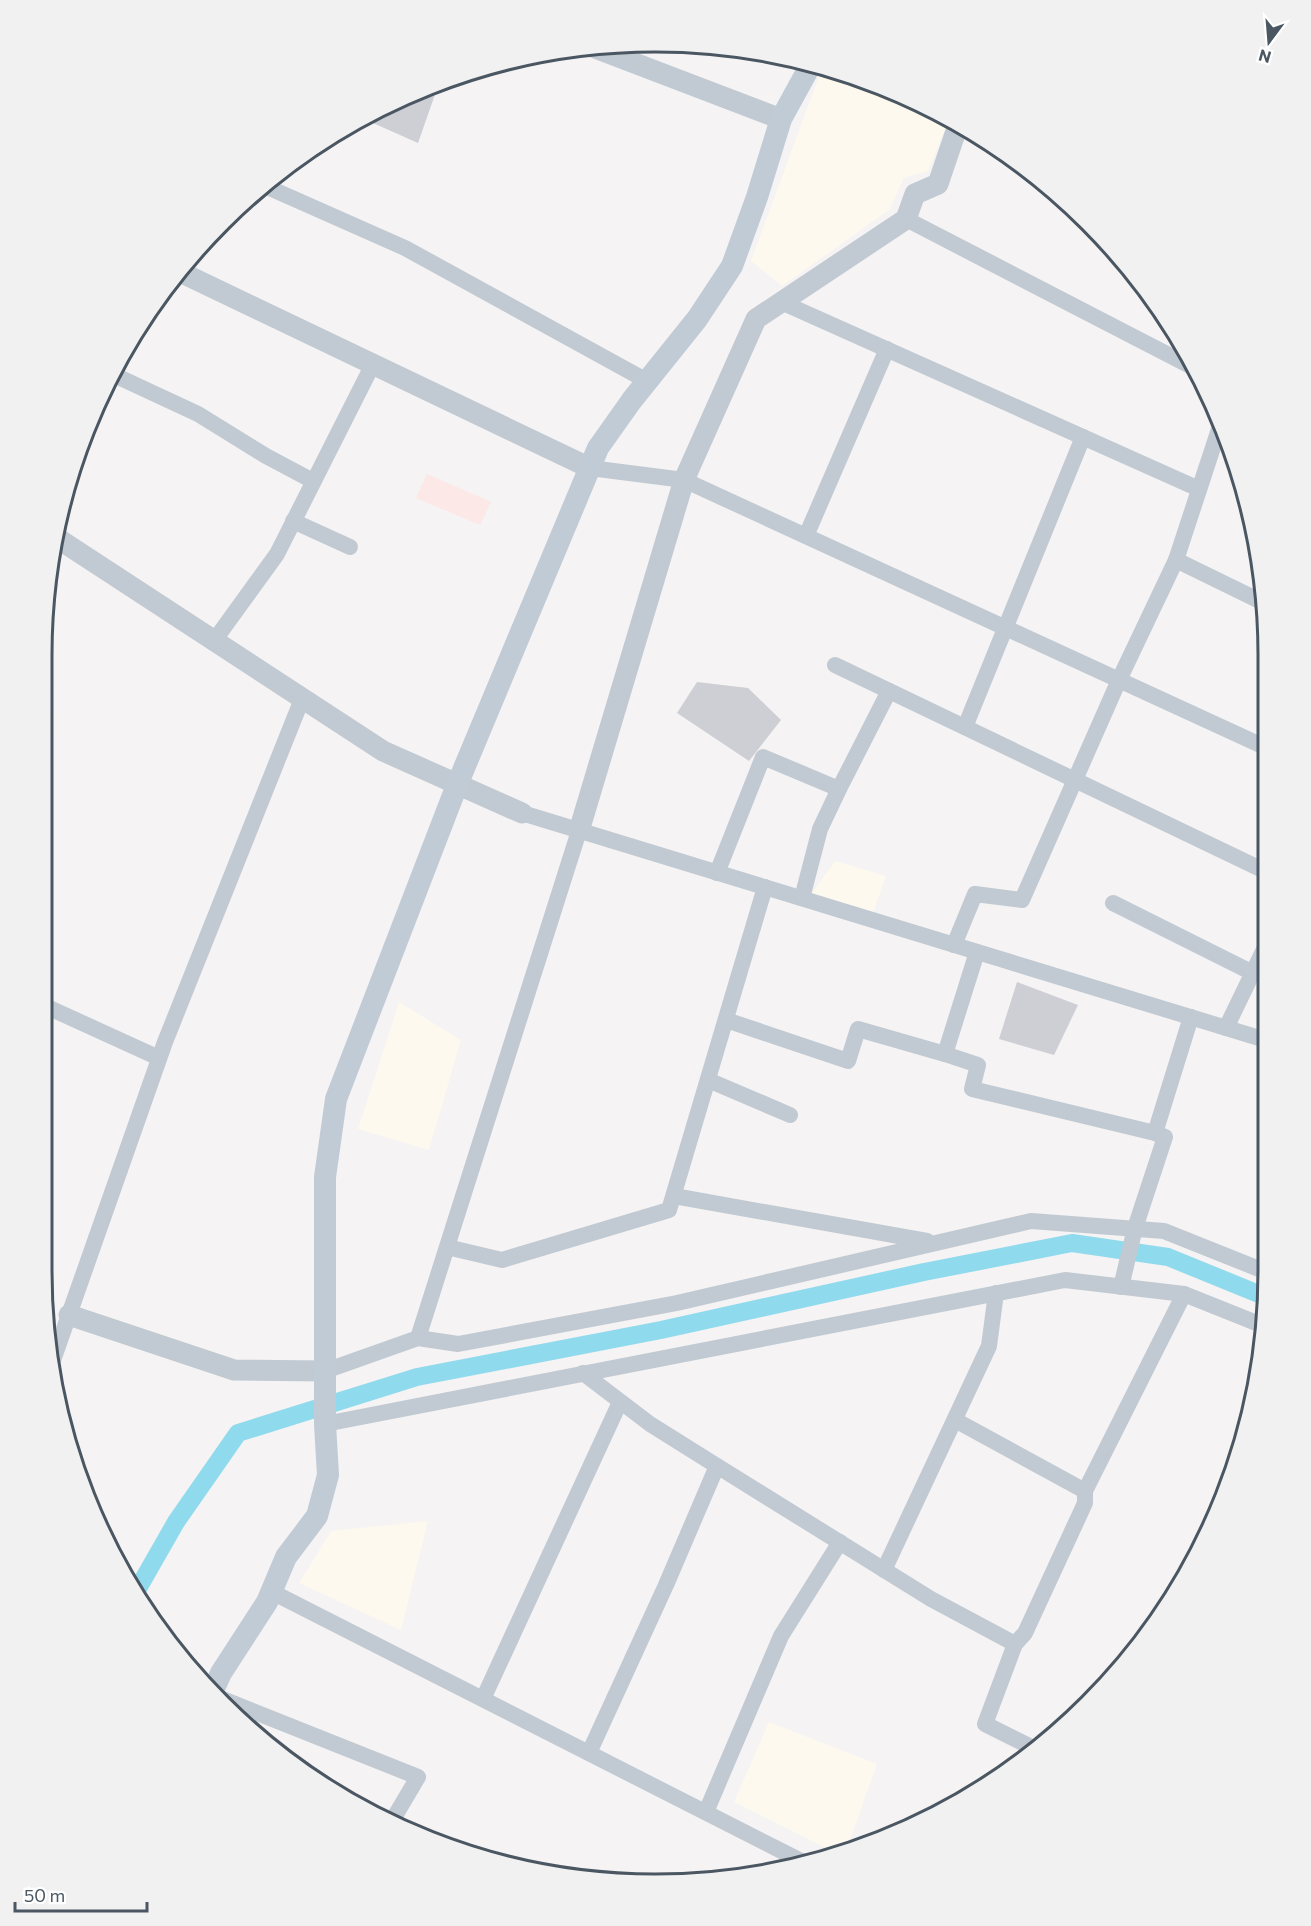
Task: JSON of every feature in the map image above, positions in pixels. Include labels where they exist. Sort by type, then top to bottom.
[{"type":"main road","points":[[217,1684],[221,1673],[267,1602],[286,1557],[317,1516],[328,1475],[325,1424],[325,1177],[336,1099],[457,785],[598,448],[647,381],[697,319],[732,266],[757,197],[781,119],[807,72]]},
{"type":"street","points":[[612,54],[781,119]]},
{"type":"street","points":[[418,1338],[579,831],[684,480],[756,319],[906,219],[915,194],[938,184],[956,132]]},
{"type":"street","points":[[273,190],[405,248],[647,381]]},
{"type":"street","points":[[906,219],[1182,362]]},
{"type":"street","points":[[187,275],[590,468],[684,480],[1258,743]]},
{"type":"street","points":[[781,302],[1199,489]]},
{"type":"street","points":[[806,536],[886,349]]},
{"type":"street","points":[[214,641],[277,555],[373,364]]},
{"type":"street","points":[[121,378],[198,414],[266,456],[313,481]]},
{"type":"street","points":[[954,945],[975,894],[1022,900],[1119,680],[1176,561],[1217,436]]},
{"type":"street","points":[[965,727],[1083,437]]},
{"type":"street","points":[[293,521],[350,547]]},
{"type":"street","points":[[63,542],[382,751],[522,813],[1258,1038]]},
{"type":"street","points":[[1176,561],[1255,599]]},
{"type":"street","points":[[835,665],[1258,868]]},
{"type":"street","points":[[802,898],[820,829],[889,691]]},
{"type":"street","points":[[58,1347],[159,1058],[302,699]]},
{"type":"street","points":[[717,873],[764,757],[839,789]]},
{"type":"street","points":[[447,1246],[502,1260],[669,1210],[765,887]]},
{"type":"street","points":[[1113,903],[1252,973]]},
{"type":"street","points":[[945,1054],[977,952]]},
{"type":"street","points":[[1226,1028],[1258,961]]},
{"type":"street","points":[[52,1009],[159,1058]]},
{"type":"street","points":[[1155,1133],[1191,1017]]},
{"type":"street","points":[[726,1020],[848,1061],[858,1029],[978,1065],[972,1089],[1165,1137],[1135,1228],[1121,1287]]},
{"type":"street","points":[[708,1080],[790,1115]]},
{"type":"street","points":[[674,1196],[936,1243]]},
{"type":"street","points":[[69,1316],[234,1370],[325,1371],[418,1338],[458,1344],[677,1303],[1031,1221],[1164,1231],[1258,1269]]},
{"type":"street","points":[[325,1424],[1065,1280],[1184,1294],[1256,1323]]},
{"type":"street","points":[[884,1570],[989,1346],[996,1293]]},
{"type":"street","points":[[1028,1745],[985,1724],[1015,1644],[1025,1633],[1085,1503],[1085,1491],[1184,1294]]},
{"type":"street","points":[[583,1373],[650,1424],[931,1599],[1015,1644]]},
{"type":"street","points":[[483,1699],[620,1402]]},
{"type":"street","points":[[955,1420],[1085,1491]]},
{"type":"street","points":[[589,1753],[666,1585],[717,1466]]},
{"type":"street","points":[[706,1812],[781,1636],[840,1542]]},
{"type":"street","points":[[272,1592],[794,1857]]},
{"type":"street","points":[[235,1703],[418,1777],[396,1814]]},
{"type":"shaded area","points":[[819,75],[886,98],[946,127],[928,171],[904,178],[889,210],[782,286],[751,261]]},
{"type":"shaded area","points":[[427,474],[491,502],[480,525],[416,498]]},
{"type":"shaded area","points":[[835,861],[886,876],[872,916],[812,893]]},
{"type":"shaded area","points":[[399,1002],[461,1040],[429,1150],[358,1129]]},
{"type":"shaded area","points":[[428,1521],[401,1630],[299,1583],[331,1531]]},
{"type":"shaded area","points":[[769,1722],[877,1764],[850,1841],[827,1848],[734,1802]]},
{"type":"building","points":[[435,94],[418,143],[373,123]]},
{"type":"building","points":[[697,682],[748,688],[781,720],[749,761],[677,713]]},
{"type":"building","points":[[1017,982],[1078,1005],[1054,1055],[999,1039]]},
{"type":"waterway","points":[[140,1584],[176,1522],[238,1433],[417,1377],[661,1330],[924,1272],[1072,1243],[1168,1257],[1257,1293]]}]
